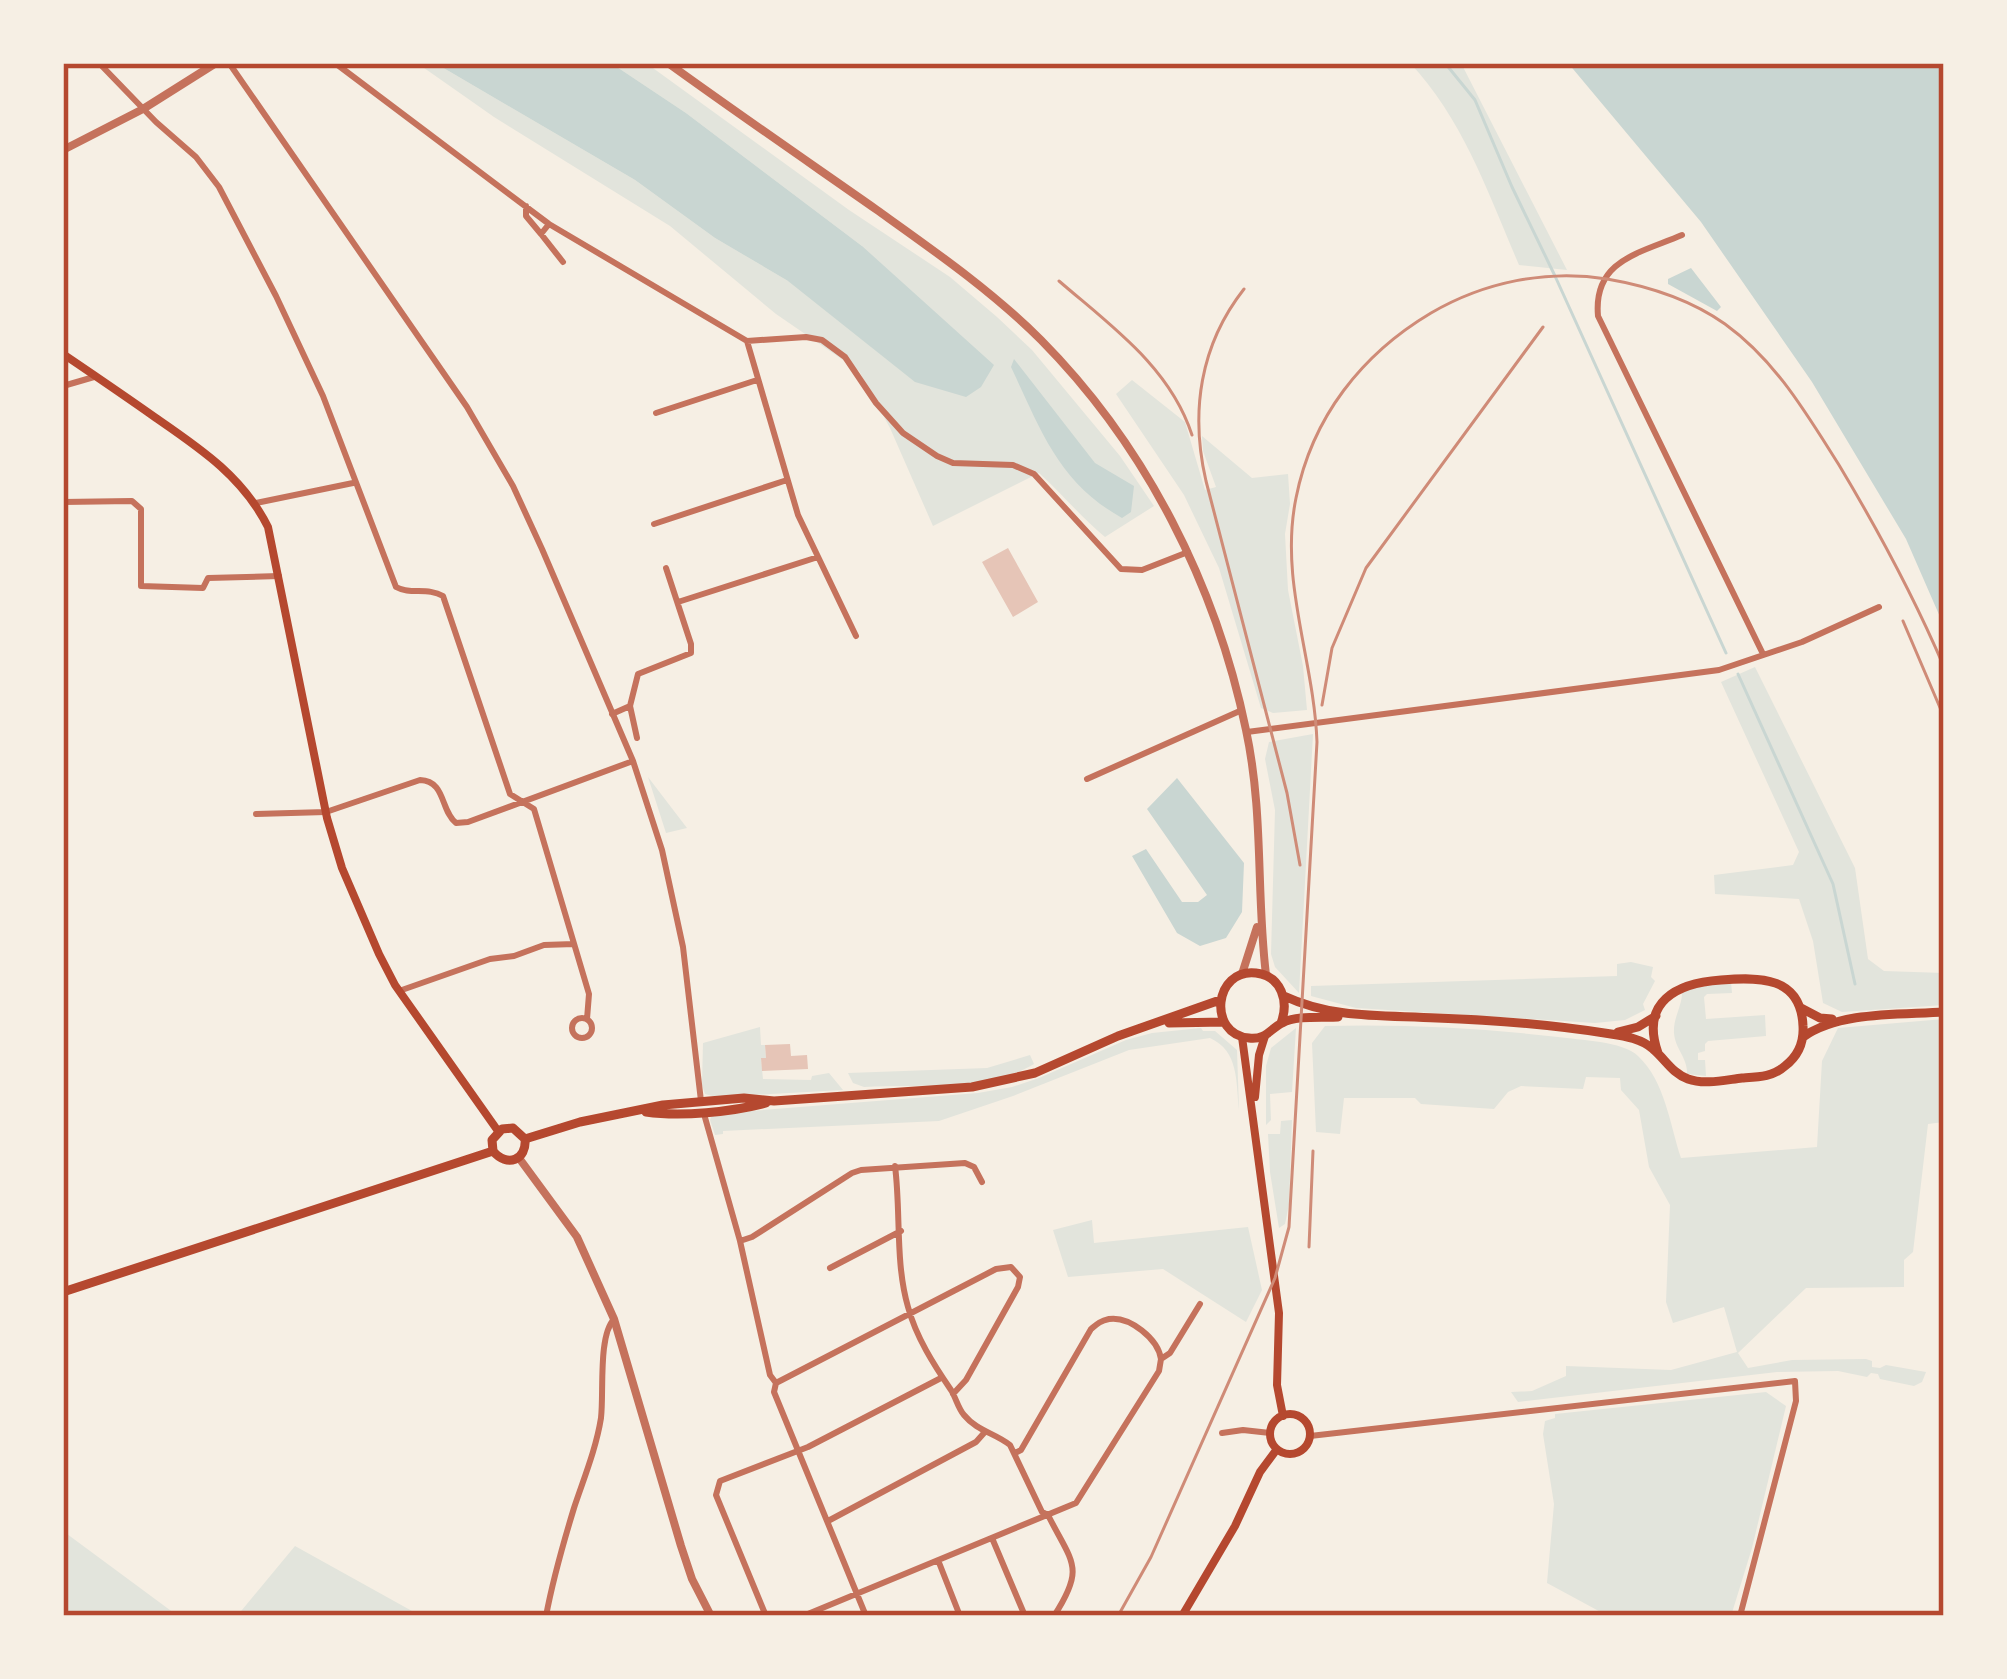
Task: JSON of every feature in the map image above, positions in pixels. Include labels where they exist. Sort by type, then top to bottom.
[{"type":"main road","points":[[63,354],[214,458],[256,503],[268,527],[326,812],[342,868],[399,992],[498,1132]]},
{"type":"main road","points":[[1224,1022],[1220,1000],[1228,984],[1242,974],[1266,975],[1284,996],[1280,1023],[1265,1036],[1259,1055],[1253,1122]]},
{"type":"main road","points":[[1658,1053],[1653,1033],[1656,1016],[1665,998],[1688,984],[1770,979],[1801,1008],[1820,1018],[1844,1020]]},
{"type":"main road","points":[[1284,996],[1355,1016]]},
{"type":"main road","points":[[525,1138],[640,1112],[661,1114],[702,1106],[746,1108],[774,1101],[1000,1083],[1220,1000]]},
{"type":"main road","points":[[1280,1023],[1355,1016],[1474,1020],[1611,1034],[1639,1040],[1676,1073],[1696,1081],[1757,1077],[1783,1069],[1803,1037],[1801,1008]]},
{"type":"main road","points":[[1803,1037],[1844,1020],[1944,1012]]},
{"type":"main road","points":[[1611,1034],[1656,1016]]},
{"type":"main road","points":[[1156,1024],[1224,1022],[1242,1036],[1265,1036]]},
{"type":"main road","points":[[1242,1036],[1279,1313],[1277,1385],[1283,1416]]},
{"type":"main road","points":[[513,1128],[525,1138],[519,1158],[506,1161],[494,1151],[492,1140],[498,1132],[513,1128]]},
{"type":"main road","points":[[63,1292],[494,1151]]},
{"type":"main road","points":[[1290,1414],[1306,1423],[1310,1436],[1299,1452],[1277,1449],[1270,1433],[1283,1416],[1290,1414]]},
{"type":"main road","points":[[1182,1616],[1277,1449]]},
{"type":"street","points":[[99,63],[196,158],[219,187],[323,396],[396,587],[443,596],[510,794],[533,809],[589,994],[586,1019]]},
{"type":"street","points":[[63,150],[143,109],[216,63]]},
{"type":"street","points":[[229,63],[466,407],[513,485],[633,761],[668,869],[683,947],[702,1106],[740,1241],[770,1375],[776,1383],[774,1392],[866,1616]]},
{"type":"street","points":[[335,63],[549,224],[747,341],[822,340],[845,357],[876,404],[903,433],[937,456],[953,463],[1013,465],[1034,474],[1121,568],[1142,570],[1188,552]]},
{"type":"street","points":[[668,63],[930,248],[1001,304],[1042,341],[1114,428],[1166,508],[1188,552],[1221,635],[1242,710],[1258,810],[1266,975]]},
{"type":"street","points":[[526,206],[526,216],[563,262]]},
{"type":"street","points":[[541,234],[549,224]]},
{"type":"street","points":[[1682,235],[1609,271],[1599,291],[1598,316],[1764,655]]},
{"type":"street","points":[[747,341],[797,515],[856,636]]},
{"type":"street","points":[[63,386],[95,376]]},
{"type":"street","points":[[656,413],[757,380]]},
{"type":"street","points":[[654,524],[788,480]]},
{"type":"street","points":[[256,503],[354,482]]},
{"type":"street","points":[[63,502],[132,501],[141,509],[141,586],[203,588],[208,578],[279,576]]},
{"type":"street","points":[[678,602],[819,556]]},
{"type":"street","points":[[637,738],[630,706],[638,674],[691,653],[666,568]]},
{"type":"street","points":[[1247,732],[1719,670],[1802,642],[1879,607]]},
{"type":"street","points":[[612,714],[630,706]]},
{"type":"street","points":[[1087,779],[1242,710]]},
{"type":"street","points":[[256,814],[326,812],[430,780],[456,824],[633,761]]},
{"type":"street","points":[[1242,974],[1260,914]]},
{"type":"street","points":[[399,992],[490,959],[544,945],[575,944]]},
{"type":"street","points":[[519,1158],[577,1237],[614,1319],[681,1546],[711,1616]]},
{"type":"street","points":[[740,1241],[852,1173],[965,1163],[974,1167],[982,1182]]},
{"type":"street","points":[[895,1166],[910,1313],[965,1417],[1010,1445],[1042,1512],[1048,1515],[1075,1572],[1054,1616]]},
{"type":"street","points":[[830,1268],[901,1232]]},
{"type":"street","points":[[776,1383],[1011,1267],[1020,1277],[1018,1287],[966,1380],[953,1394]]},
{"type":"street","points":[[1161,1359],[1170,1353],[1200,1304]]},
{"type":"street","points":[[546,1616],[555,1570],[598,1437],[603,1344],[614,1319]]},
{"type":"street","points":[[803,1616],[1076,1503],[1159,1371],[1158,1344],[1122,1320],[1096,1324],[1015,1454]]},
{"type":"street","points":[[766,1616],[715,1490],[720,1481],[800,1450],[941,1378]]},
{"type":"street","points":[[1310,1436],[1795,1381],[1796,1401],[1740,1616]]},
{"type":"street","points":[[829,1521],[976,1442],[984,1432]]},
{"type":"street","points":[[1222,1432],[1270,1433]]},
{"type":"street","points":[[992,1538],[1025,1616]]},
{"type":"street","points":[[938,1560],[960,1616]]},
{"type":"shaded area","points":[[417,63],[435,63],[635,180],[715,238],[788,281],[862,246],[686,113],[611,63],[646,63],[950,277],[997,317],[1032,350],[1120,456],[1154,506],[1105,537],[1039,473],[933,526],[859,371],[776,314],[670,226],[494,117]]},
{"type":"shaded area","points":[[435,63],[611,63],[686,113],[862,246],[994,365],[981,387],[966,397],[915,382],[788,281],[715,238],[635,180]]},
{"type":"shaded area","points":[[1410,63],[1461,63],[1567,270],[1519,265],[1460,133]]},
{"type":"shaded area","points":[[1568,63],[1944,63],[1944,626],[1906,539],[1812,382],[1701,222]]},
{"type":"shaded area","points":[[1691,268],[1721,307],[1717,311],[1668,284],[1668,279]]},
{"type":"shaded area","points":[[1014,359],[1095,463],[1134,486],[1131,512],[1122,518],[1100,504],[1067,471],[1032,412],[1011,367]]},
{"type":"shaded area","points":[[1132,380],[1185,422],[1205,490],[1216,487],[1202,436],[1252,478],[1288,474],[1288,590],[1307,710],[1273,713],[1261,708],[1219,568],[1184,495],[1116,394]]},
{"type":"shaded area","points":[[1755,667],[1855,868],[1868,959],[1884,971],[1944,973],[1944,1005],[1842,1012],[1823,1003],[1813,941],[1799,899],[1715,894],[1714,875],[1793,865],[1799,852],[1721,682]]},
{"type":"shaded area","points":[[1313,734],[1299,993],[1275,967],[1271,954],[1275,810],[1265,759],[1269,742]]},
{"type":"shaded area","points":[[648,777],[687,828],[666,833]]},
{"type":"shaded area","points":[[1177,778],[1244,863],[1242,912],[1226,938],[1200,946],[1177,933],[1132,856],[1146,849],[1182,902],[1198,902],[1207,895],[1147,809]]},
{"type":"shaded area","points":[[1617,964],[1653,967],[1655,981],[1643,1004],[1645,1010],[1625,1020],[1595,1023],[1356,1008],[1311,996],[1311,986],[1617,976]]},
{"type":"shaded area","points":[[1731,982],[1732,993],[1704,997],[1706,1019],[1765,1015],[1766,1036],[1708,1041],[1705,1051],[1698,1053],[1698,1060],[1705,1060],[1706,1076],[1687,1074],[1674,1033],[1682,990]]},
{"type":"shaded area","points":[[1944,1019],[1944,1122],[1928,1124],[1913,1252],[1904,1260],[1904,1287],[1806,1288],[1738,1353],[1748,1368],[1792,1360],[1866,1359],[1872,1367],[1926,1372],[1914,1386],[1871,1373],[1867,1377],[1838,1371],[1777,1372],[1518,1402],[1511,1392],[1532,1391],[1566,1376],[1566,1366],[1671,1370],[1737,1352],[1724,1307],[1673,1323],[1666,1302],[1670,1205],[1649,1167],[1639,1110],[1621,1090],[1620,1078],[1586,1077],[1583,1089],[1521,1086],[1508,1092],[1494,1109],[1421,1104],[1415,1098],[1344,1098],[1340,1134],[1316,1132],[1312,1043],[1325,1026],[1413,1026],[1589,1040],[1631,1051],[1647,1066],[1661,1091],[1681,1158],[1817,1147],[1822,1061],[1838,1028]]},
{"type":"shaded area","points":[[760,1027],[766,1058],[761,1059],[763,1079],[811,1080],[829,1073],[843,1090],[705,1094],[703,1043]]},
{"type":"shaded area","points":[[1201,1028],[1215,1031],[1237,1050],[1239,1110],[1231,1059],[1210,1038],[1129,1050],[939,1121],[715,1135],[710,1120],[712,1114],[1012,1087],[1126,1040]]},
{"type":"shaded area","points":[[1296,1028],[1292,1092],[1270,1094],[1271,1120],[1266,1125],[1266,1066],[1271,1048]]},
{"type":"shaded area","points":[[1030,1055],[1034,1064],[973,1083],[864,1087],[853,1083],[848,1073],[987,1068]]},
{"type":"shaded area","points":[[1292,1120],[1289,1204],[1285,1224],[1279,1228],[1268,1134],[1280,1134],[1281,1121]]},
{"type":"shaded area","points":[[1092,1220],[1094,1243],[1248,1227],[1262,1290],[1246,1322],[1163,1269],[1068,1277],[1053,1230]]},
{"type":"shaded area","points":[[1766,1392],[1786,1406],[1731,1616],[1608,1616],[1547,1583],[1554,1504],[1545,1421],[1555,1414]]},
{"type":"shaded area","points":[[63,1531],[178,1616],[63,1616]]},
{"type":"shaded area","points":[[295,1546],[421,1616],[237,1616]]},
{"type":"building","points":[[1008,548],[1038,602],[1013,617],[982,562]]},
{"type":"building","points":[[790,1044],[791,1056],[807,1055],[808,1069],[762,1071],[765,1045]]},
{"type":"waterway","points":[[1445,63],[1475,100],[1726,653]]},
{"type":"waterway","points":[[1738,674],[1833,884],[1855,984]]},
{"type":"railway","points":[[1118,1616],[1151,1557],[1275,1278],[1289,1227],[1317,742],[1294,590],[1292,529],[1296,498],[1314,441],[1362,368],[1431,313],[1472,293],[1516,281],[1562,276],[1607,279],[1698,308],[1760,354],[1802,407],[1881,539],[1944,667]]},
{"type":"railway","points":[[1059,281],[1154,368],[1192,435]]},
{"type":"railway","points":[[1244,289],[1208,356],[1199,405],[1201,455],[1287,793],[1300,865]]},
{"type":"railway","points":[[1322,705],[1332,648],[1366,568],[1543,327]]},
{"type":"railway","points":[[1903,621],[1944,717]]},
{"type":"railway","points":[[1309,1247],[1313,1151]]}]
